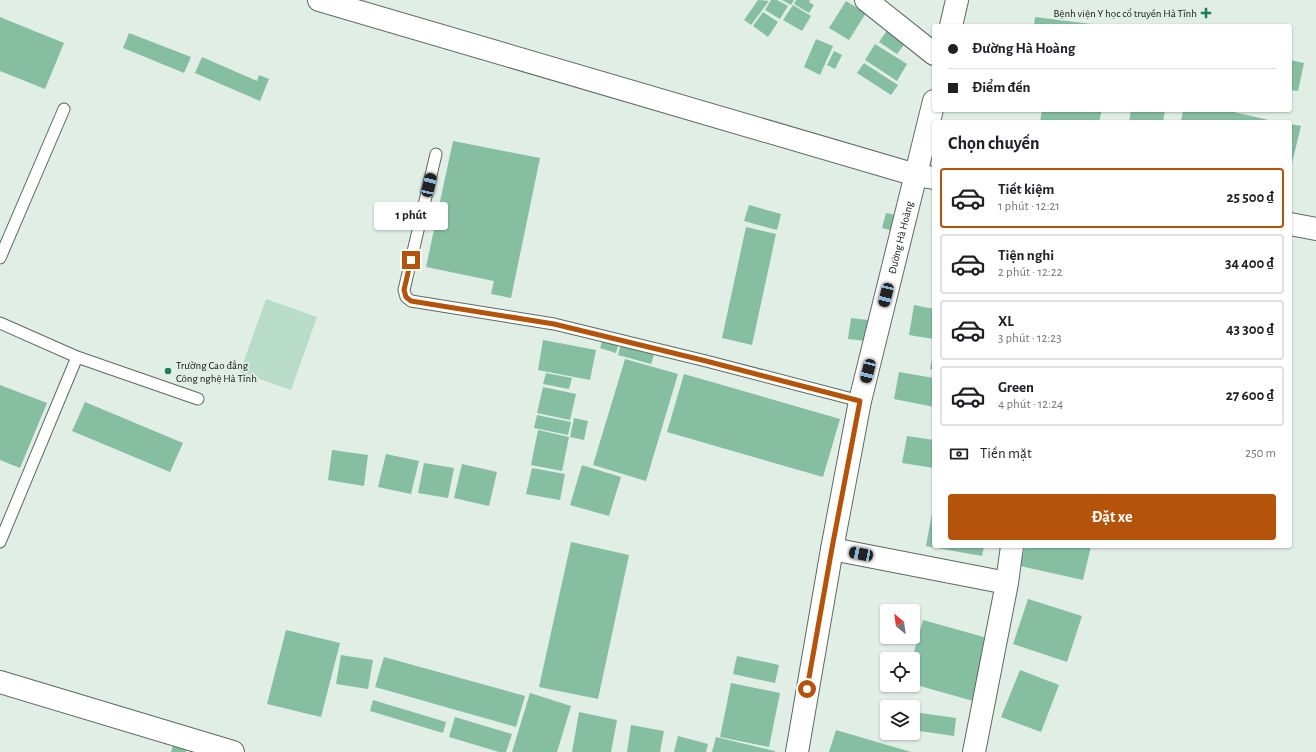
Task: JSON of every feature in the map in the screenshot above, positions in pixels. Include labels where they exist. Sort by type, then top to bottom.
[{"type":"street","points":[[319,0],[925,177]]},
{"type":"street","points":[[866,0],[932,52]]},
{"type":"street","points":[[951,24],[957,0]]},
{"type":"street","name":"Đường Hà Hoàng","points":[[796,752],[860,401],[925,177],[933,112]]},
{"type":"street","points":[[1292,224],[1316,229]]},
{"type":"street","points":[[832,548],[1007,583]]},
{"type":"street","points":[[974,752],[1007,583],[1012,548]]},
{"type":"street","points":[[0,682],[232,752]]},
{"type":"lane","points":[[0,258],[64,109]]},
{"type":"lane","points":[[436,154],[404,290],[406,297],[411,301],[554,324],[706,361],[860,401]]},
{"type":"lane","points":[[0,323],[77,357],[198,399]]},
{"type":"lane","points":[[0,542],[77,357]]},
{"type":"green space","points":[[266,299],[317,317],[291,390],[240,372]]},
{"type":"building","points":[[758,0],[769,1],[751,25],[744,20]]},
{"type":"building","points":[[771,0],[777,0],[788,6],[780,19],[765,10]]},
{"type":"building","points":[[782,0],[794,0],[791,5]]},
{"type":"building","points":[[796,0],[810,0],[809,2],[814,5],[809,13],[794,4]]},
{"type":"building","points":[[846,1],[866,13],[849,40],[829,28]]},
{"type":"building","points":[[793,5],[811,16],[802,31],[783,20]]},
{"type":"building","points":[[763,12],[778,22],[768,37],[753,26]]},
{"type":"building","points":[[0,17],[64,43],[45,89],[0,71]]},
{"type":"building","points":[[1035,17],[1091,24],[1034,24]]},
{"type":"building","points":[[888,29],[906,42],[897,54],[879,42]]},
{"type":"building","points":[[129,33],[191,57],[184,73],[123,48]]},
{"type":"building","points":[[816,39],[833,46],[820,75],[804,67]]},
{"type":"building","points":[[875,44],[907,64],[897,81],[865,60]]},
{"type":"building","points":[[834,51],[842,55],[835,69],[827,65]]},
{"type":"building","points":[[202,57],[257,81],[259,75],[269,79],[260,101],[195,73]]},
{"type":"building","points":[[1292,60],[1304,63],[1298,91],[1292,90]]},
{"type":"building","points":[[864,63],[898,85],[891,95],[857,73]]},
{"type":"building","points":[[1042,112],[1102,112],[1100,120],[1040,120]]},
{"type":"building","points":[[1131,112],[1165,112],[1163,120],[1129,120]]},
{"type":"building","points":[[1183,112],[1234,112],[1269,120],[1181,120]]},
{"type":"building","points":[[1292,124],[1301,126],[1292,163]]},
{"type":"building","points":[[453,141],[540,158],[511,298],[491,294],[494,281],[426,267]]},
{"type":"building","points":[[749,205],[781,214],[777,230],[744,221]]},
{"type":"building","points":[[886,213],[905,217],[901,233],[882,228]]},
{"type":"building","points":[[746,227],[776,234],[752,345],[722,338]]},
{"type":"building","points":[[914,305],[932,309],[932,339],[909,335]]},
{"type":"building","points":[[851,318],[868,320],[865,341],[848,339]]},
{"type":"building","points":[[603,338],[619,342],[616,353],[600,348]]},
{"type":"building","points":[[543,340],[596,350],[590,380],[538,370]]},
{"type":"building","points":[[621,344],[655,352],[651,364],[618,355]]},
{"type":"building","points":[[625,359],[678,374],[646,481],[593,465]]},
{"type":"building","points":[[932,359],[932,370],[930,369]]},
{"type":"building","points":[[899,372],[932,378],[932,407],[894,399]]},
{"type":"building","points":[[546,373],[572,378],[569,389],[543,384]]},
{"type":"building","points":[[684,374],[840,419],[823,477],[667,432]]},
{"type":"building","points":[[0,385],[47,403],[20,468],[0,460]]},
{"type":"building","points":[[543,387],[576,394],[570,420],[537,413]]},
{"type":"building","points":[[85,402],[183,443],[170,472],[72,431]]},
{"type":"building","points":[[537,415],[571,422],[568,435],[534,428]]},
{"type":"building","points":[[574,418],[588,421],[584,440],[570,437]]},
{"type":"building","points":[[538,430],[569,437],[562,471],[531,465]]},
{"type":"building","points":[[907,436],[932,440],[932,468],[902,463]]},
{"type":"building","points":[[332,450],[368,455],[364,486],[328,480]]},
{"type":"building","points":[[386,454],[419,461],[411,494],[378,487]]},
{"type":"building","points":[[424,463],[454,468],[448,498],[418,493]]},
{"type":"building","points":[[462,464],[497,472],[489,506],[454,498]]},
{"type":"building","points":[[582,465],[621,477],[609,516],[570,505]]},
{"type":"building","points":[[532,468],[565,474],[560,500],[526,494]]},
{"type":"building","points":[[932,513],[932,547],[926,546]]},
{"type":"building","points":[[571,542],[629,555],[598,699],[539,687]]},
{"type":"building","points":[[937,548],[984,548],[982,556]]},
{"type":"building","points":[[1024,548],[1091,548],[1083,580],[1020,566]]},
{"type":"building","points":[[1028,599],[1082,616],[1067,662],[1013,644]]},
{"type":"building","points":[[923,620],[991,639],[973,701],[920,686],[920,652],[914,652],[916,644],[920,644],[920,631]]},
{"type":"building","points":[[286,630],[340,643],[321,717],[267,704]]},
{"type":"building","points":[[341,655],[373,660],[368,689],[336,684]]},
{"type":"building","points":[[737,656],[779,665],[775,683],[733,674]]},
{"type":"building","points":[[384,657],[525,696],[516,727],[375,687]]},
{"type":"building","points":[[1020,670],[1059,685],[1041,732],[1001,717]]},
{"type":"building","points":[[731,683],[780,693],[769,747],[720,737]]},
{"type":"building","points":[[530,693],[571,706],[557,752],[512,752]]},
{"type":"building","points":[[373,700],[446,722],[443,733],[370,711]]},
{"type":"building","points":[[579,712],[617,720],[611,752],[572,752]]},
{"type":"building","points":[[920,713],[956,718],[954,736],[920,731]]},
{"type":"building","points":[[455,717],[512,734],[506,752],[499,752],[449,737]]},
{"type":"building","points":[[631,725],[664,731],[660,752],[627,752]]},
{"type":"building","points":[[836,730],[911,752],[829,752]]},
{"type":"building","points":[[678,736],[708,744],[706,752],[674,752]]},
{"type":"building","points":[[716,737],[775,751],[775,752],[712,752]]},
{"type":"building","points":[[175,739],[189,744],[186,752],[171,752]]},
{"type":"place","name":"Bệnh viện Y học cổ truyền Hà Tĩnh","points":[[1206,13]]},
{"type":"place","name":"Trường Cao đẳng Công nghệ Hà Tĩnh","points":[[168,371]]},
{"type":"route","points":[[411,260],[404,290],[406,297],[411,301],[554,324],[706,361],[860,401],[807,689]]}]
